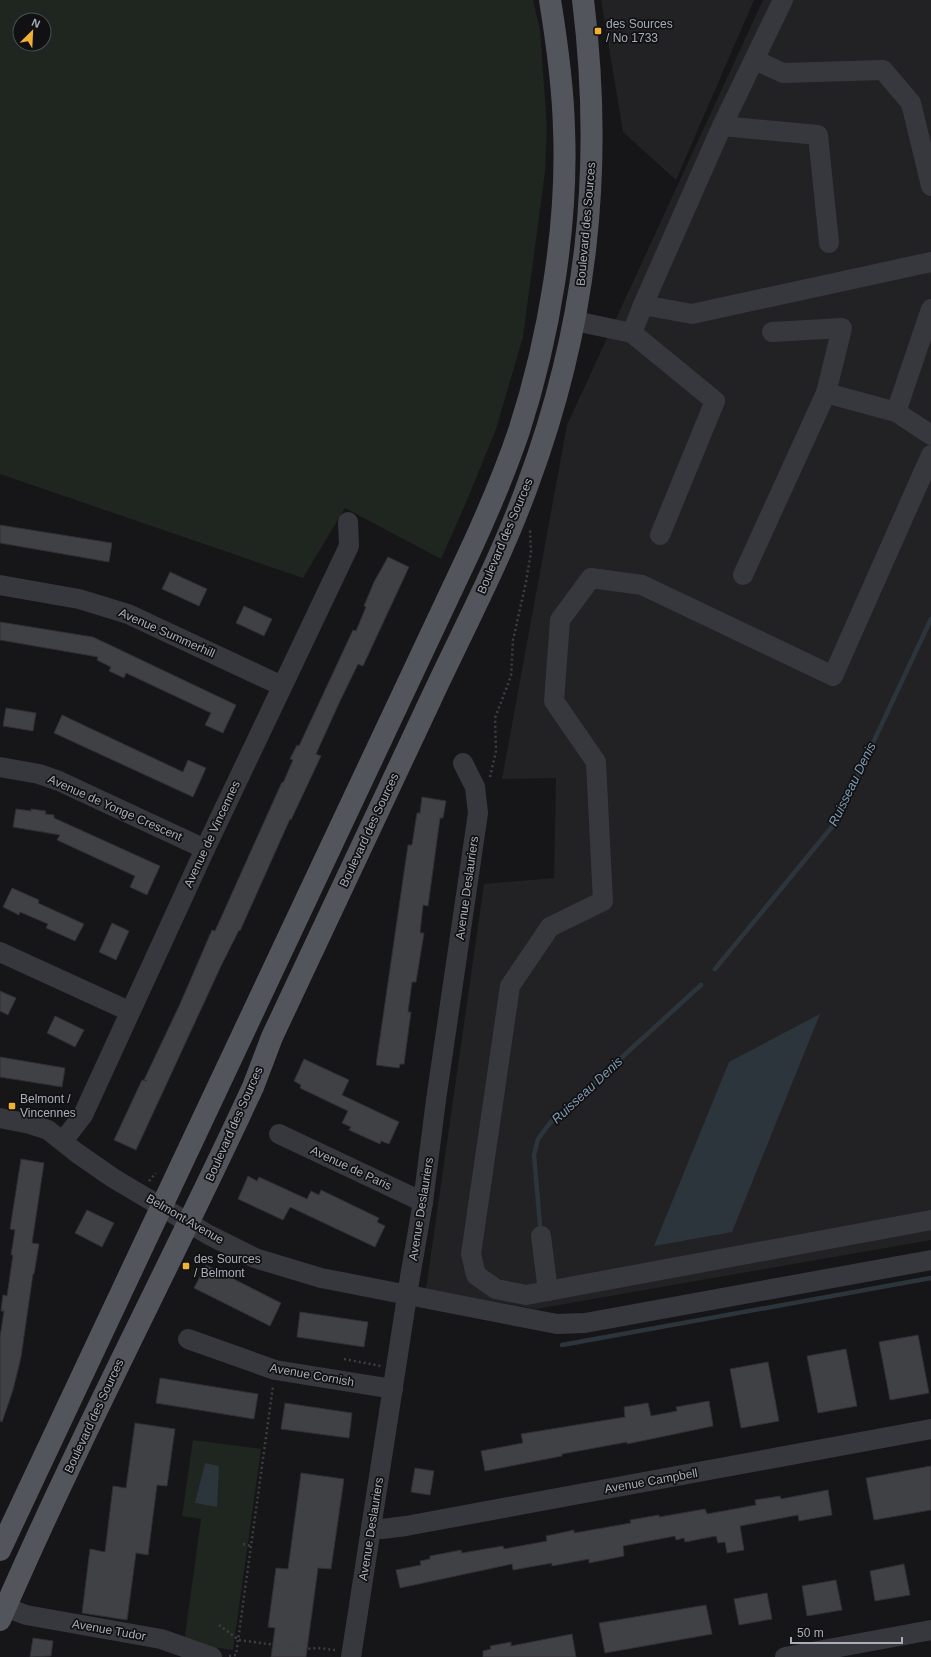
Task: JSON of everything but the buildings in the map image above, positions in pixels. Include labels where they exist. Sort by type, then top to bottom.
[{"type":"main road","points":[[0,1550],[470,551],[494,496],[519,429],[536,367],[549,309],[558,250],[562,202],[565,148],[563,98],[550,0]]},
{"type":"main road","name":"Boulevard des Sources","points":[[3,1614],[45,1518],[119,1362],[253,1087],[272,1037],[491,572],[520,504],[550,417],[575,321],[585,256],[592,177],[592,100],[583,0]]},
{"type":"street","points":[[586,21],[592,0]]},
{"type":"street","points":[[632,333],[722,126],[783,0]]},
{"type":"street","points":[[755,60],[783,73],[883,70],[911,104],[931,186]]},
{"type":"street","points":[[722,126],[818,135],[829,242]]},
{"type":"street","points":[[644,305],[692,314],[931,262]]},
{"type":"street","points":[[896,412],[931,309]]},
{"type":"street","points":[[575,321],[632,333],[715,401],[660,535]]},
{"type":"street","points":[[743,575],[826,393],[842,328],[772,332]]},
{"type":"street","points":[[826,393],[896,412],[931,435]]},
{"type":"street","points":[[931,455],[833,676],[642,585],[591,578],[560,620],[554,701],[596,762],[603,901],[550,927],[510,986],[471,1254],[476,1275],[496,1289],[526,1295],[931,1220]]},
{"type":"street","name":"Avenue de Vincennes","points":[[63,1141],[83,1115],[205,849],[349,546],[348,522]]},
{"type":"street","name":"Avenue Summerhill","points":[[0,585],[79,599],[128,614],[282,686]]},
{"type":"street","name":"Avenue Deslauriers","points":[[345,1654],[371,1528],[407,1294],[423,1202],[478,813],[477,794],[463,763]]},
{"type":"street","name":"Avenue de Yonge Crescent","points":[[0,767],[39,774],[59,781],[205,849]]},
{"type":"street","points":[[0,952],[130,1011]]},
{"type":"street","name":"Belmont Avenue","points":[[0,1118],[40,1127],[54,1134],[77,1154],[112,1178],[209,1235],[254,1258],[322,1278],[557,1324],[585,1323],[931,1260]]},
{"type":"street","name":"Avenue de Paris","points":[[278,1134],[423,1202]]},
{"type":"street","points":[[541,1236],[548,1291]]},
{"type":"street","name":"Avenue Cornish","points":[[188,1339],[276,1370],[392,1389]]},
{"type":"street","name":"Avenue Campbell","points":[[371,1528],[406,1526],[931,1429]]},
{"type":"street","name":"Avenue Tudor","points":[[3,1614],[26,1615],[161,1639],[212,1657]]},
{"type":"street","points":[[785,1657],[931,1630]]},
{"type":"path","points":[[477,794],[483,791],[489,784],[496,743],[495,718],[511,676],[513,640],[531,552],[530,527],[520,504]]},
{"type":"path","points":[[147,1183],[158,1170]]},
{"type":"path","points":[[344,1359],[381,1366]]},
{"type":"path","points":[[236,1655],[274,1380]]},
{"type":"path","points":[[242,1544],[251,1546]]},
{"type":"path","points":[[219,1625],[238,1640],[305,1650],[318,1648],[345,1654]]},
{"type":"shaded area","points":[[0,0],[533,0],[540,30],[547,127],[545,172],[523,337],[496,429],[441,559],[345,508],[303,578],[0,474]]},
{"type":"shaded area","points":[[601,0],[754,0],[676,180],[623,132]]},
{"type":"shaded area","points":[[763,0],[931,0],[931,1240],[536,1309],[426,1289],[484,884],[554,878],[556,778],[502,779],[567,425]]},
{"type":"shaded area","points":[[820,1014],[732,1232],[654,1246],[729,1062]]},
{"type":"shaded area","points":[[193,1440],[261,1449],[233,1650],[184,1643],[201,1519],[182,1516]]},
{"type":"shaded area","points":[[205,1463],[219,1466],[217,1507],[195,1503]]},
{"type":"waterway","name":"Ruisseau Denis","points":[[715,969],[836,822],[931,619]]},
{"type":"waterway","name":"Ruisseau Denis","points":[[540,1225],[534,1155],[538,1139],[550,1123],[701,985]]},
{"type":"waterway","points":[[562,1345],[931,1278]]},
{"type":"place","name":"des Sources / No 1733","points":[[598,31]]},
{"type":"place","name":"Belmont / Vincennes","points":[[12,1106]]},
{"type":"place","name":"des Sources / Belmont","points":[[186,1266]]}]
